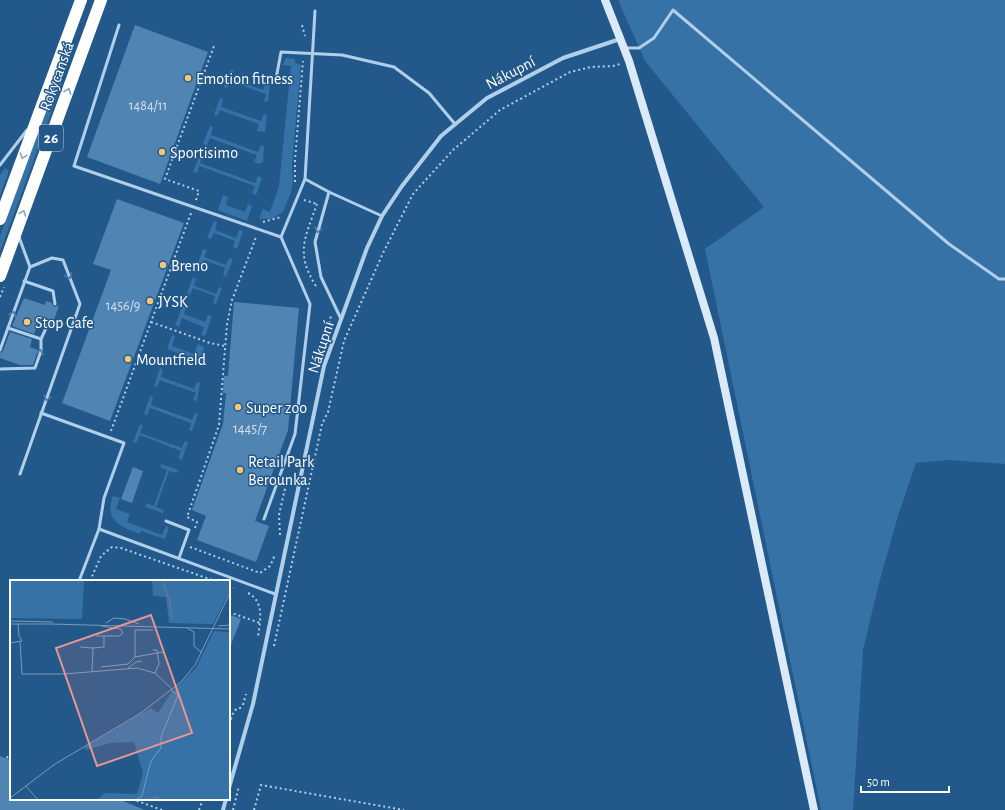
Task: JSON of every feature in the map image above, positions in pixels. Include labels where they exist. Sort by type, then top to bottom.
[{"type":"highway","name":"Rokycanská","points":[[0,219],[81,0]]},
{"type":"highway","name":"Rokycanská","points":[[0,276],[101,0]]},
{"type":"street","points":[[606,0],[629,61],[714,338],[814,810]]},
{"type":"street","name":"Nákupní","points":[[230,784],[253,704],[324,366],[367,248],[382,216],[402,186],[436,142],[455,124],[487,98],[563,58],[620,39]]},
{"type":"street","points":[[223,810],[226,800]]},
{"type":"lane","points":[[624,48],[639,48],[654,38],[673,10],[949,244],[999,279],[1005,279]]},
{"type":"lane","points":[[264,519],[295,434],[310,304],[281,237],[305,179],[314,53],[315,11]]},
{"type":"lane","points":[[119,25],[74,166],[281,237]]},
{"type":"lane","points":[[276,79],[281,52],[342,55],[394,67],[429,93],[455,124]]},
{"type":"lane","points":[[0,165],[36,120]]},
{"type":"lane","points":[[305,179],[329,192],[382,216]]},
{"type":"lane","points":[[329,192],[315,242],[321,277],[342,319]]},
{"type":"lane","points":[[16,232],[30,267]]},
{"type":"lane","points":[[0,350],[30,267],[52,258],[63,260],[80,304],[20,474]]},
{"type":"lane","points":[[24,281],[53,291],[55,304]]},
{"type":"lane","points":[[0,369],[35,368],[42,351],[41,339],[48,324]]},
{"type":"lane","points":[[8,328],[41,339]]},
{"type":"lane","points":[[41,413],[124,443],[104,498],[98,529],[79,580]]},
{"type":"lane","points":[[166,521],[190,530],[179,558]]},
{"type":"lane","points":[[98,529],[275,594]]},
{"type":"path","points":[[294,188],[305,38],[302,25]]},
{"type":"path","points":[[109,438],[199,191],[165,179],[214,46]]},
{"type":"path","points":[[322,424],[328,412],[344,341],[383,253],[413,194],[453,150],[500,110],[570,72],[591,67],[613,66],[629,61]]},
{"type":"path","points":[[319,291],[308,274],[303,260],[307,232],[322,188]]},
{"type":"path","points":[[258,221],[275,220],[281,218],[285,213]]},
{"type":"path","points":[[193,534],[198,522],[187,517],[219,425],[227,324],[232,300],[259,230]]},
{"type":"path","points":[[326,337],[331,314]]},
{"type":"path","points":[[152,322],[210,343],[225,346]]},
{"type":"path","points":[[278,541],[280,534],[279,515],[288,477]]},
{"type":"path","points":[[191,540],[189,546],[260,573],[270,566],[274,560],[277,548]]},
{"type":"path","points":[[90,580],[101,556],[112,547],[121,548],[212,580]]},
{"type":"path","points":[[230,586],[241,590]]},
{"type":"path","points":[[246,592],[256,598],[261,616],[257,643]]},
{"type":"path","points":[[230,612],[260,623]]},
{"type":"path","points":[[241,715],[246,693]]},
{"type":"path","points":[[230,721],[234,711],[238,708],[243,708]]},
{"type":"path","points":[[7,758],[10,754]]},
{"type":"path","points":[[254,810],[261,785],[404,810]]},
{"type":"path","points":[[135,800],[162,810]]},
{"type":"path","points":[[199,810],[203,800]]},
{"type":"shaded area","points":[[618,0],[1005,0],[1005,464],[948,460],[916,463],[898,516],[879,583],[863,650],[853,810],[821,810],[705,249],[764,207],[645,61]]},
{"type":"shaded area","points":[[286,58],[295,59],[295,63],[301,65],[292,164],[293,182],[291,192],[283,212],[271,219],[259,219],[263,209],[270,212],[279,186],[291,66],[283,65]]},
{"type":"shaded area","points":[[230,70],[234,71],[231,78],[263,90],[266,82],[270,84],[268,101],[264,102],[266,94],[230,81],[227,88],[224,87]]},
{"type":"shaded area","points":[[60,79],[62,83],[0,252],[0,236],[57,81]]},
{"type":"shaded area","points":[[220,98],[223,99],[221,107],[261,121],[264,114],[267,115],[265,132],[257,131],[259,124],[220,110],[217,116],[214,115]]},
{"type":"shaded area","points":[[210,126],[213,127],[211,135],[258,152],[261,145],[264,146],[263,162],[259,164],[254,162],[257,155],[210,138],[207,145],[203,144]]},
{"type":"shaded area","points":[[200,154],[203,155],[200,163],[255,183],[258,176],[262,178],[256,195],[252,193],[255,186],[199,166],[197,173],[193,172]]},
{"type":"shaded area","points":[[5,168],[9,171],[0,196],[0,175]]},
{"type":"shaded area","points":[[223,195],[228,197],[226,205],[245,212],[248,204],[252,206],[247,221],[218,210]]},
{"type":"shaded area","points":[[214,221],[217,222],[215,230],[236,238],[239,230],[243,231],[237,249],[233,247],[235,241],[214,233],[211,239],[207,238]]},
{"type":"shaded area","points":[[203,249],[207,250],[204,257],[226,265],[229,258],[233,259],[226,277],[223,275],[225,268],[204,260],[200,267],[197,266]]},
{"type":"shaded area","points":[[193,277],[196,279],[194,286],[216,294],[219,287],[222,288],[216,304],[213,303],[215,296],[193,288],[190,295],[187,293]]},
{"type":"shaded area","points":[[183,305],[186,306],[184,314],[205,322],[208,315],[212,316],[205,336],[201,335],[204,327],[182,318],[179,327],[175,325]]},
{"type":"shaded area","points":[[172,335],[175,336],[172,346],[194,354],[198,344],[204,347],[202,362],[167,349]]},
{"type":"shaded area","points":[[160,368],[163,370],[161,377],[194,389],[197,382],[200,383],[197,401],[193,400],[196,393],[160,380],[157,387],[154,386]]},
{"type":"shaded area","points":[[150,396],[153,397],[151,405],[192,420],[195,413],[198,414],[192,431],[189,430],[191,423],[150,408],[147,415],[144,414]]},
{"type":"shaded area","points":[[140,424],[143,426],[140,433],[182,448],[185,441],[188,442],[182,460],[178,458],[181,451],[140,435],[136,443],[133,442]]},
{"type":"shaded area","points":[[161,464],[178,470],[177,473],[169,471],[156,507],[164,510],[163,513],[145,507],[147,503],[154,506],[167,470],[160,467]]},
{"type":"shaded area","points":[[113,496],[120,498],[116,509],[130,514],[127,522],[162,535],[166,526],[169,528],[165,539],[141,531],[140,534],[120,525],[112,517],[111,504]]},
{"type":"building","points":[[135,25],[208,52],[160,184],[87,157]]},
{"type":"building","points":[[117,199],[184,223],[110,421],[62,403],[111,270],[93,264]]},
{"type":"building","points":[[24,298],[45,305],[46,301],[52,303],[54,307],[59,306],[52,325],[49,321],[45,323],[39,320],[34,334],[12,326]]},
{"type":"building","name":"Retail Park Berounka","points":[[234,302],[299,308],[288,430],[255,521],[269,526],[256,562],[197,540],[206,516],[192,510],[223,424],[226,393],[223,393],[224,376],[228,376]]},
{"type":"building","points":[[10,332],[32,339],[30,347],[38,350],[33,365],[20,365],[0,358],[0,353],[3,351]]},
{"type":"building","points":[[133,467],[143,471],[132,503],[121,499]]},
{"type":"building","points":[[230,614],[241,619],[230,647]]},
{"type":"building","points":[[0,756],[10,760],[10,800],[120,800],[145,810],[0,810]]},
{"type":"place","name":"Emotion fitness","points":[[188,78]]},
{"type":"place","name":"Sportisimo","points":[[162,152]]},
{"type":"place","name":"Breno","points":[[163,265]]},
{"type":"place","name":"JYSK","points":[[150,301]]},
{"type":"place","name":"Stop Cafe","points":[[27,322]]},
{"type":"place","name":"Mountfield","points":[[128,359]]},
{"type":"place","name":"Super zoo","points":[[238,407]]},
{"type":"place","name":"Retail Park Berounka","points":[[240,470]]}]
